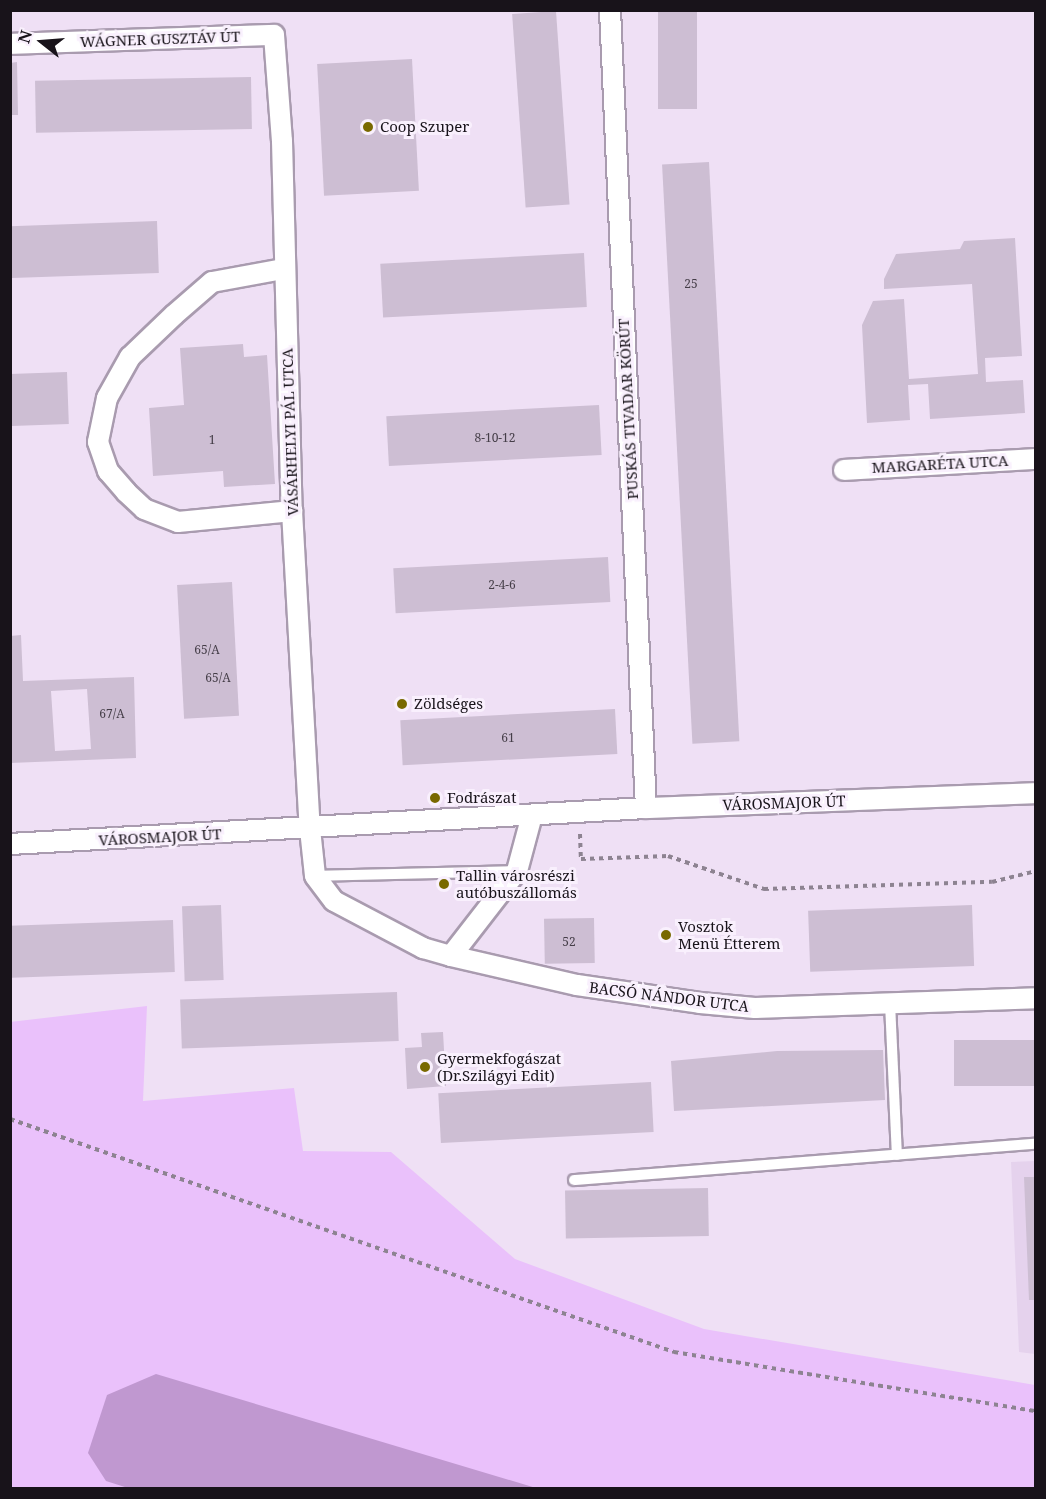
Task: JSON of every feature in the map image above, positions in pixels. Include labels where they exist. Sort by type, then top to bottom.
[{"type":"street","name":"PUSKÁS TIVADAR KÖRÚT","points":[[610,10],[646,808]]},
{"type":"street","name":"WÁGNER GUSZTÁV ÚT","points":[[10,44],[274,35]]},
{"type":"street","name":"VÁSÁRHELYI PÁL UTCA","points":[[274,35],[282,141],[283,269],[292,511],[310,829]]},
{"type":"street","points":[[283,269],[212,282],[174,315],[130,357],[107,398],[98,442],[108,471],[126,492],[144,509],[178,522],[292,511]]},
{"type":"street","name":"MARGARÉTA UTCA","points":[[844,470],[1035,459]]},
{"type":"street","name":"VÁROSMAJOR ÚT","points":[[10,844],[310,829],[646,808],[1035,793]]},
{"type":"street","points":[[310,829],[315,876],[334,901],[366,921],[423,948],[451,956],[517,871],[532,815]]},
{"type":"street","name":"BACSÓ NÁNDOR UTCA","points":[[451,956],[578,985],[700,1003],[755,1008],[1035,998]]},
{"type":"lane","points":[[315,876],[517,871]]},
{"type":"lane","points":[[890,1003],[897,1155]]},
{"type":"lane","points":[[574,1180],[1035,1144]]},
{"type":"path","points":[[579,812],[581,859],[668,856],[764,889],[992,882],[1035,871]]},
{"type":"path","points":[[10,1119],[674,1352],[1035,1411]]},
{"type":"shaded area","points":[[147,1006],[143,1101],[294,1088],[303,1151],[391,1152],[515,1259],[704,1329],[1035,1385],[1035,1488],[11,1488],[10,1022]]},
{"type":"shaded area","points":[[1035,1161],[1035,1354],[1019,1352],[1011,1162]]},
{"type":"shaded area","points":[[156,1374],[536,1488],[128,1488],[106,1481],[88,1453],[107,1395]]},
{"type":"building","points":[[658,10],[697,10],[697,109],[658,109]]},
{"type":"building","points":[[556,11],[570,205],[526,208],[512,14]]},
{"type":"building","name":"Coop Szuper","points":[[412,59],[419,191],[324,196],[317,64]]},
{"type":"building","points":[[17,62],[18,115],[10,115],[10,63]]},
{"type":"building","points":[[251,77],[252,129],[36,133],[35,81]]},
{"type":"building","points":[[709,162],[739,741],[692,744],[662,164]]},
{"type":"building","points":[[157,221],[159,273],[12,278],[10,226]]},
{"type":"building","points":[[1015,238],[1022,356],[985,358],[986,382],[1023,380],[1025,413],[930,419],[928,384],[908,385],[910,420],[867,423],[862,325],[873,301],[904,299],[909,379],[978,374],[972,284],[884,289],[884,279],[896,254],[960,249],[964,241]]},
{"type":"building","points":[[584,253],[587,307],[383,318],[380,264]]},
{"type":"building","points":[[243,344],[244,357],[267,355],[275,484],[224,487],[223,471],[153,476],[149,408],[184,405],[180,348]]},
{"type":"building","points":[[67,372],[69,424],[12,426],[10,374]]},
{"type":"building","points":[[599,405],[602,455],[389,466],[386,416]]},
{"type":"building","points":[[608,557],[610,602],[396,613],[393,568]]},
{"type":"building","points":[[232,582],[239,716],[184,719],[177,585]]},
{"type":"building","points":[[21,635],[23,681],[134,677],[136,758],[10,763],[10,636]],"holes":[[[87,689],[91,749],[55,751],[51,691]]]},
{"type":"building","points":[[615,709],[617,754],[403,765],[400,720]]},
{"type":"building","points":[[221,905],[224,980],[185,981],[182,906]]},
{"type":"building","points":[[972,905],[974,966],[810,972],[808,911]]},
{"type":"building","points":[[594,918],[595,963],[545,964],[544,919]]},
{"type":"building","points":[[173,920],[175,972],[12,978],[10,926]]},
{"type":"building","points":[[397,992],[399,1041],[182,1049],[180,1000]]},
{"type":"building","name":"Gyermekfogászat (Dr.Szilágyi Edit)","points":[[443,1032],[446,1086],[407,1089],[405,1048],[422,1047],[421,1033]]},
{"type":"building","points":[[954,1040],[1036,1040],[1036,1086],[954,1086]]},
{"type":"building","points":[[883,1050],[885,1100],[674,1111],[671,1061],[777,1051]]},
{"type":"building","points":[[651,1082],[654,1132],[441,1143],[438,1093]]},
{"type":"building","points":[[1024,1177],[1036,1177],[1036,1300],[1029,1300]]},
{"type":"building","points":[[708,1188],[709,1236],[566,1238],[565,1190]]},
{"type":"place","name":"Coop Szuper","points":[[368,127]]},
{"type":"place","name":"Zöldséges","points":[[402,704]]},
{"type":"place","name":"Fodrászat","points":[[435,798]]},
{"type":"place","name":"Tallin városrészi autóbuszállomás","points":[[444,884]]},
{"type":"place","name":"Vosztok Menü Étterem","points":[[666,935]]},
{"type":"place","name":"Gyermekfogászat (Dr.Szilágyi Edit)","points":[[425,1067]]}]
